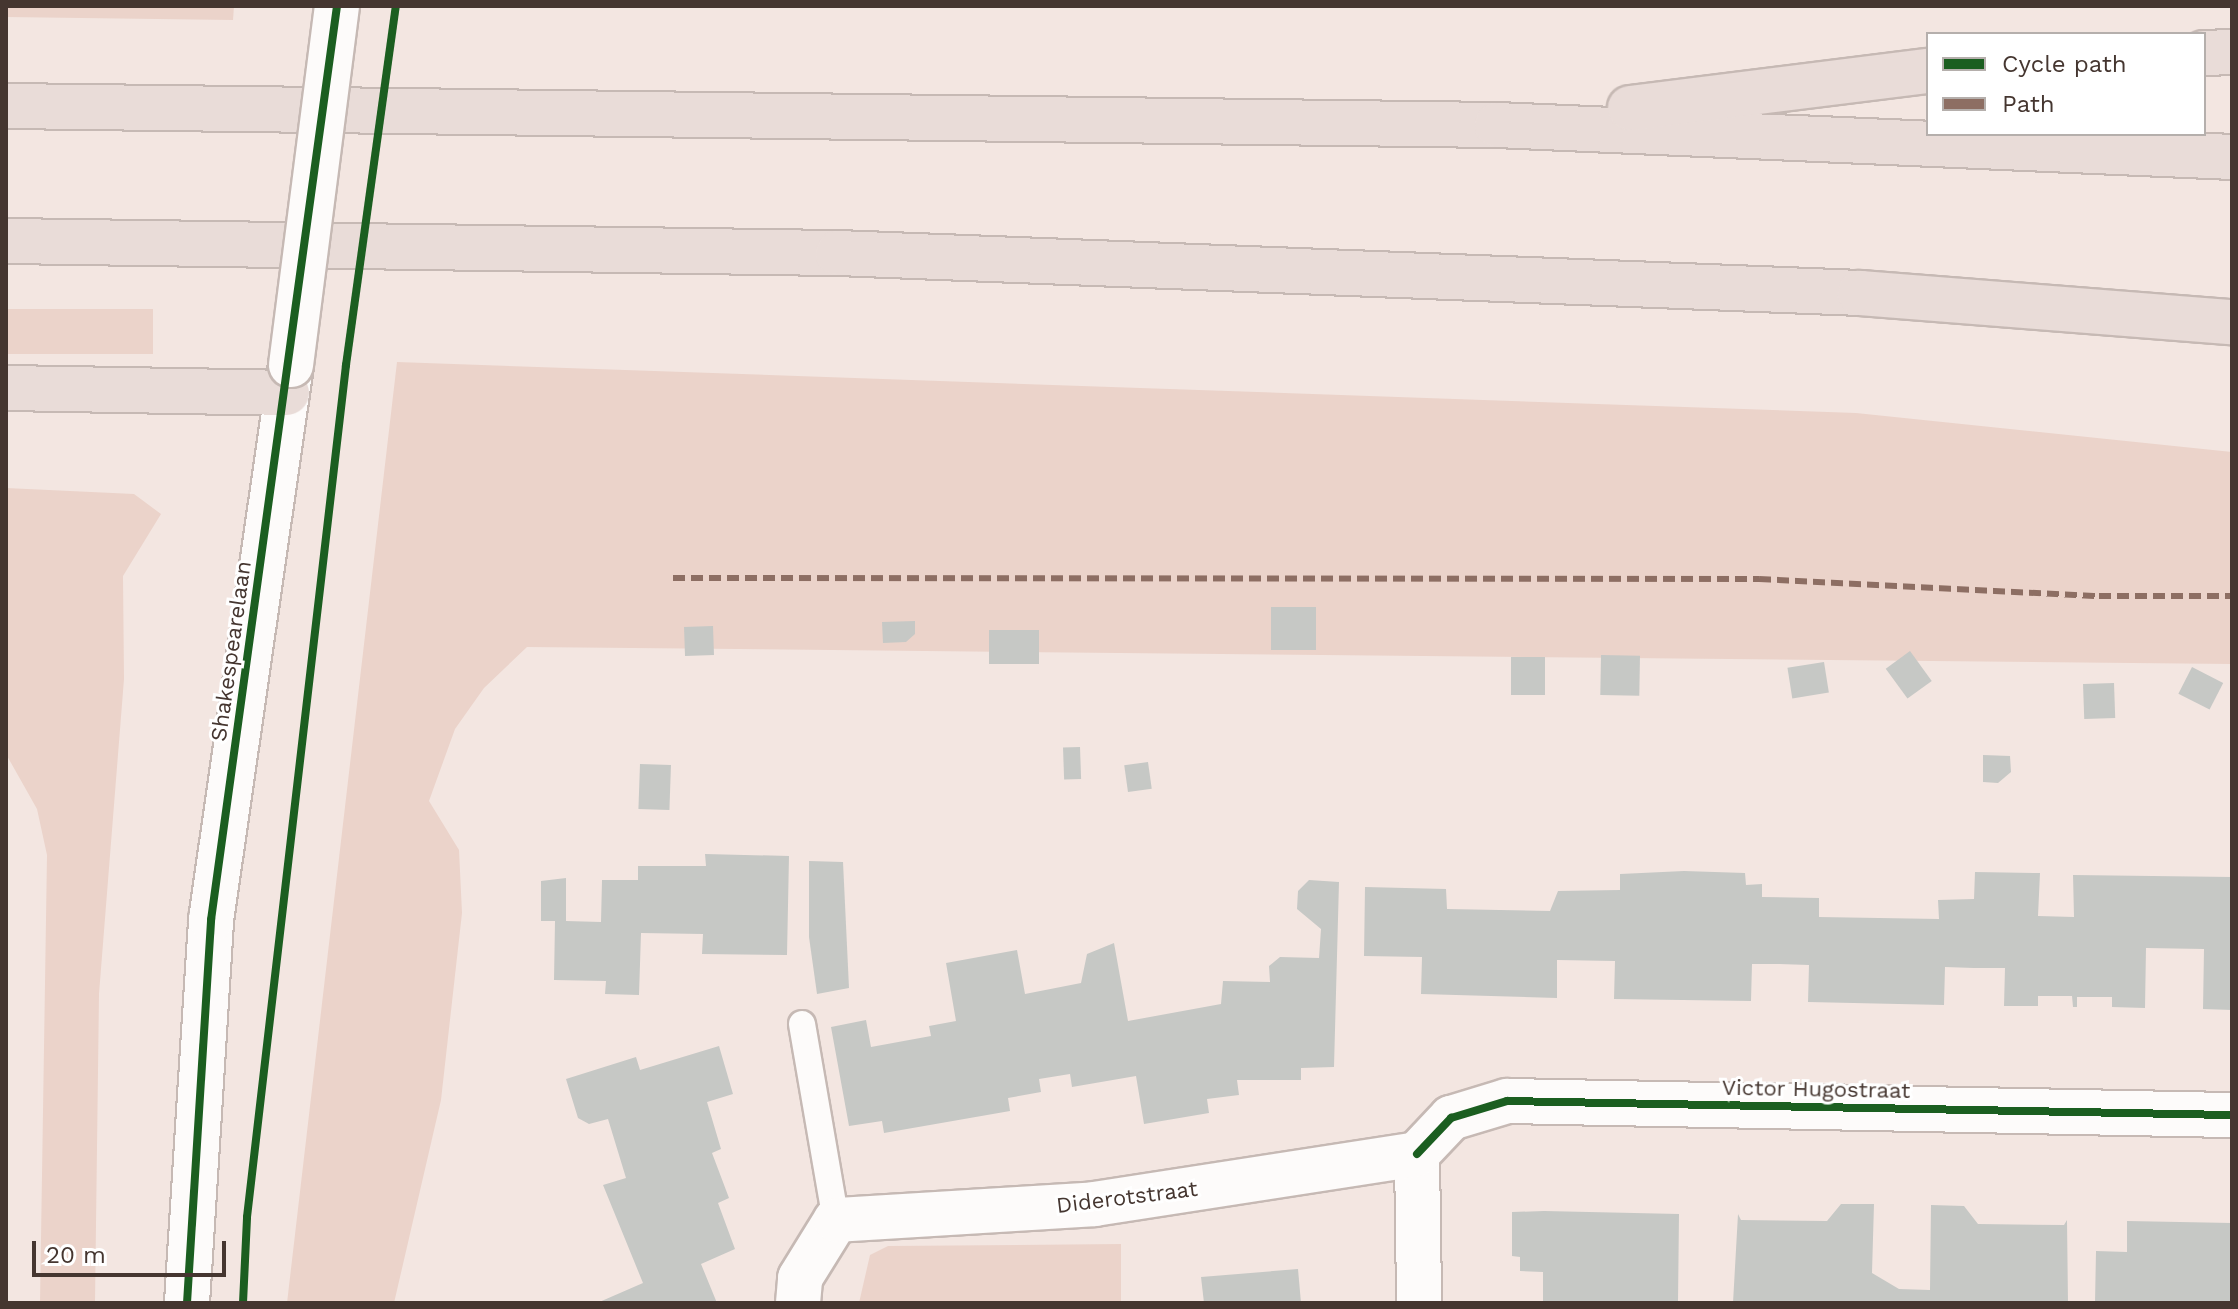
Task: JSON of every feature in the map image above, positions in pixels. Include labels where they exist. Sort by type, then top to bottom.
[{"type":"highway","points":[[2206,53],[2232,52]]},
{"type":"highway","points":[[1497,125],[1926,71]]},
{"type":"highway","points":[[6,106],[1497,125],[2232,157]]},
{"type":"highway","points":[[6,241],[900,255],[1844,292],[2232,322]]},
{"type":"highway","points":[[6,388],[289,379]]},
{"type":"street","name":"Shakespearelaan","points":[[187,1303],[211,920],[289,379],[337,6]]},
{"type":"street","name":"Victor Hugostraat","points":[[1417,1154],[1451,1118],[1507,1101],[2232,1115]]},
{"type":"street","name":"Diderotstraat","points":[[836,1220],[1095,1204],[1417,1154]]},
{"type":"street","points":[[1417,1154],[1419,1303]]},
{"type":"street","points":[[798,1303],[800,1278],[836,1220]]},
{"type":"lane","points":[[802,1024],[836,1220]]},
{"type":"shaded area","points":[[6,6],[234,6],[233,20],[6,17]]},
{"type":"shaded area","points":[[6,309],[153,309],[153,354],[6,354]]},
{"type":"shaded area","points":[[397,362],[1856,413],[2232,452],[2232,664],[527,647],[484,688],[455,729],[429,801],[459,850],[462,913],[441,1100],[394,1303],[287,1303]]},
{"type":"shaded area","points":[[6,488],[134,494],[161,514],[123,576],[124,679],[99,994],[95,1303],[40,1303],[47,855],[37,809],[6,754]]},
{"type":"shaded area","points":[[1121,1244],[1121,1303],[859,1303],[870,1255],[888,1246]]},
{"type":"building","points":[[1271,607],[1316,607],[1316,650],[1271,650]]},
{"type":"building","points":[[915,621],[915,634],[906,642],[883,643],[882,622]]},
{"type":"building","points":[[713,626],[714,655],[685,656],[684,627]]},
{"type":"building","points":[[989,630],[1039,630],[1039,664],[989,664]]},
{"type":"building","points":[[1910,651],[1932,681],[1907,699],[1886,669]]},
{"type":"building","points":[[1601,655],[1640,656],[1639,696],[1600,695]]},
{"type":"building","points":[[1511,657],[1545,657],[1545,695],[1511,695]]},
{"type":"building","points":[[1824,662],[1829,693],[1792,698],[1787,668]]},
{"type":"building","points":[[2192,667],[2223,683],[2210,710],[2178,694]]},
{"type":"building","points":[[2114,683],[2115,718],[2084,719],[2083,684]]},
{"type":"building","points":[[1080,747],[1081,779],[1064,780],[1063,748]]},
{"type":"building","points":[[1983,755],[2010,756],[2011,772],[1998,783],[1983,782]]},
{"type":"building","points":[[1148,762],[1152,789],[1128,792],[1124,765]]},
{"type":"building","points":[[640,764],[671,765],[669,810],[638,809]]},
{"type":"building","points":[[705,854],[789,856],[787,955],[702,954],[703,934],[641,933],[639,995],[605,994],[606,981],[554,980],[555,921],[541,921],[541,881],[566,878],[566,921],[601,922],[602,880],[638,880],[638,866],[706,866]]},
{"type":"building","points":[[809,861],[843,862],[849,988],[817,994],[809,937]]},
{"type":"building","points":[[1684,871],[1745,873],[1746,885],[1762,884],[1762,897],[1819,898],[1819,917],[1939,919],[1938,900],[1974,899],[1975,872],[2040,873],[2038,916],[2074,917],[2073,875],[2232,877],[2232,1010],[2203,1009],[2204,949],[2146,948],[2145,1008],[2112,1007],[2112,997],[2077,997],[2077,1007],[2073,1007],[2072,996],[2038,996],[2038,1006],[2004,1006],[2005,968],[1945,967],[1944,1005],[1808,1002],[1809,965],[1779,964],[1752,964],[1751,1001],[1614,999],[1615,961],[1557,960],[1557,998],[1421,994],[1422,957],[1364,956],[1365,887],[1446,889],[1447,909],[1550,911],[1558,891],[1620,890],[1620,874]]},
{"type":"building","points":[[1309,880],[1339,882],[1334,1067],[1301,1068],[1301,1080],[1237,1080],[1239,1095],[1207,1099],[1209,1113],[1144,1124],[1136,1076],[1072,1087],[1070,1074],[1039,1079],[1041,1092],[1008,1098],[1010,1111],[884,1133],[882,1121],[849,1126],[831,1027],[866,1020],[871,1047],[931,1036],[929,1026],[956,1021],[946,963],[1017,950],[1025,994],[1081,983],[1087,954],[1114,943],[1128,1021],[1221,1004],[1223,981],[1270,982],[1269,966],[1280,957],[1319,958],[1321,929],[1297,909],[1298,891]]},
{"type":"building","points":[[719,1046],[733,1094],[707,1102],[721,1149],[712,1153],[729,1198],[718,1203],[735,1249],[701,1264],[717,1303],[597,1303],[643,1283],[603,1185],[626,1178],[608,1119],[589,1124],[578,1118],[566,1079],[636,1057],[640,1070]]},
{"type":"building","points":[[1841,1204],[1874,1204],[1872,1273],[1899,1289],[1930,1290],[1931,1205],[1964,1206],[1978,1224],[2064,1225],[2067,1220],[2068,1303],[1733,1303],[1738,1214],[1741,1220],[1827,1221]]},
{"type":"building","points":[[1512,1212],[1679,1214],[1678,1303],[1543,1303],[1543,1272],[1520,1271],[1520,1257],[1512,1256]]},
{"type":"building","points":[[2127,1221],[2232,1223],[2232,1303],[2095,1303],[2096,1251],[2127,1252]]},
{"type":"building","points":[[1298,1269],[1301,1303],[1204,1303],[1201,1277]]},
{"type":"marked path","points":[[673,578],[1759,579],[2099,596],[2232,596]]},
{"type":"cycle path","points":[[187,1303],[211,920],[337,6]]},
{"type":"cycle path","points":[[243,1303],[247,1217],[346,365],[396,6]]},
{"type":"cycle path","points":[[1417,1154],[1451,1118],[1507,1101],[2232,1115]]}]
